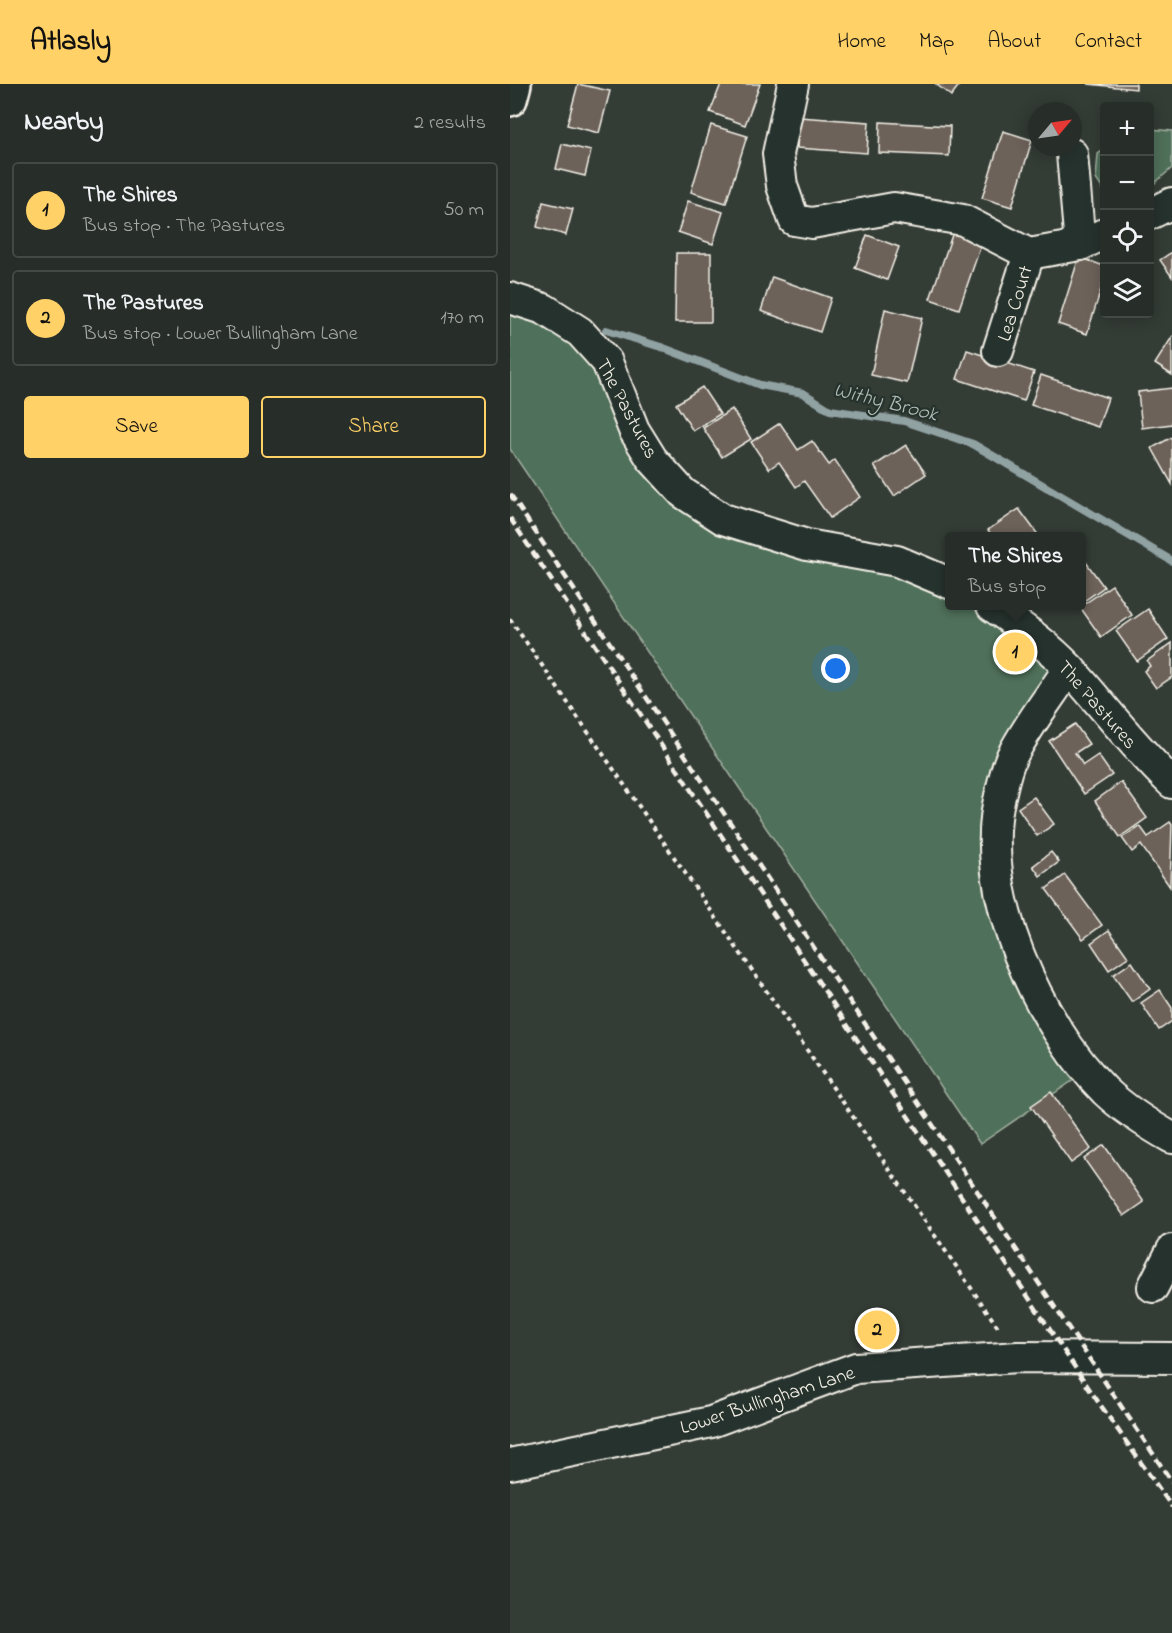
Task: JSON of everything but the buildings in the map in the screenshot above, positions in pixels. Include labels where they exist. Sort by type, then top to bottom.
[{"type":"street","points":[[510,99],[513,84]]},
{"type":"street","points":[[794,84],[778,154],[782,186],[794,220],[812,223],[894,208],[963,220],[1029,254],[1092,239],[1072,156]]},
{"type":"street","points":[[1154,211],[1172,202]]},
{"type":"street","name":"Lea Court","points":[[998,351],[1029,254]]},
{"type":"street","name":"The Pastures","points":[[510,298],[544,309],[580,332],[607,362],[634,430],[652,459],[683,493],[723,519],[807,545],[897,561],[945,581]]},
{"type":"street","name":"The Pastures","points":[[998,610],[1022,627],[1069,668],[1144,757],[1172,783]]},
{"type":"street","points":[[1069,668],[1012,757],[1002,788],[994,837],[1001,896],[1022,964],[1053,1026],[1069,1050],[1106,1092],[1172,1138]]},
{"type":"street","points":[[1153,1287],[1172,1250]]},
{"type":"street","name":"Lower Bullingham Lane","points":[[510,1464],[711,1422],[856,1368],[1018,1357],[1172,1358]]},
{"type":"path","points":[[510,619],[1018,1357]]},
{"type":"green space","points":[[1154,129],[1172,131],[1172,168],[1154,184]]},
{"type":"green space","points":[[1100,153],[1100,185],[1096,179]]},
{"type":"green space","points":[[510,305],[563,329],[606,369],[684,500],[945,585],[945,610],[991,610],[1070,673],[1012,762],[994,837],[1016,953],[1084,1073],[980,1144],[510,449]]},
{"type":"waterway","name":"Withy Brook","points":[[606,330],[661,347],[760,385],[803,393],[830,410],[904,421],[973,444],[1172,561]]},
{"type":"railway","points":[[510,494],[1172,1482]]},
{"type":"railway","points":[[510,518],[1092,1393],[1172,1507]]},
{"type":"place","name":"The Shires","points":[[1015,652]]},
{"type":"place","name":"The Pastures","points":[[877,1330]]}]
